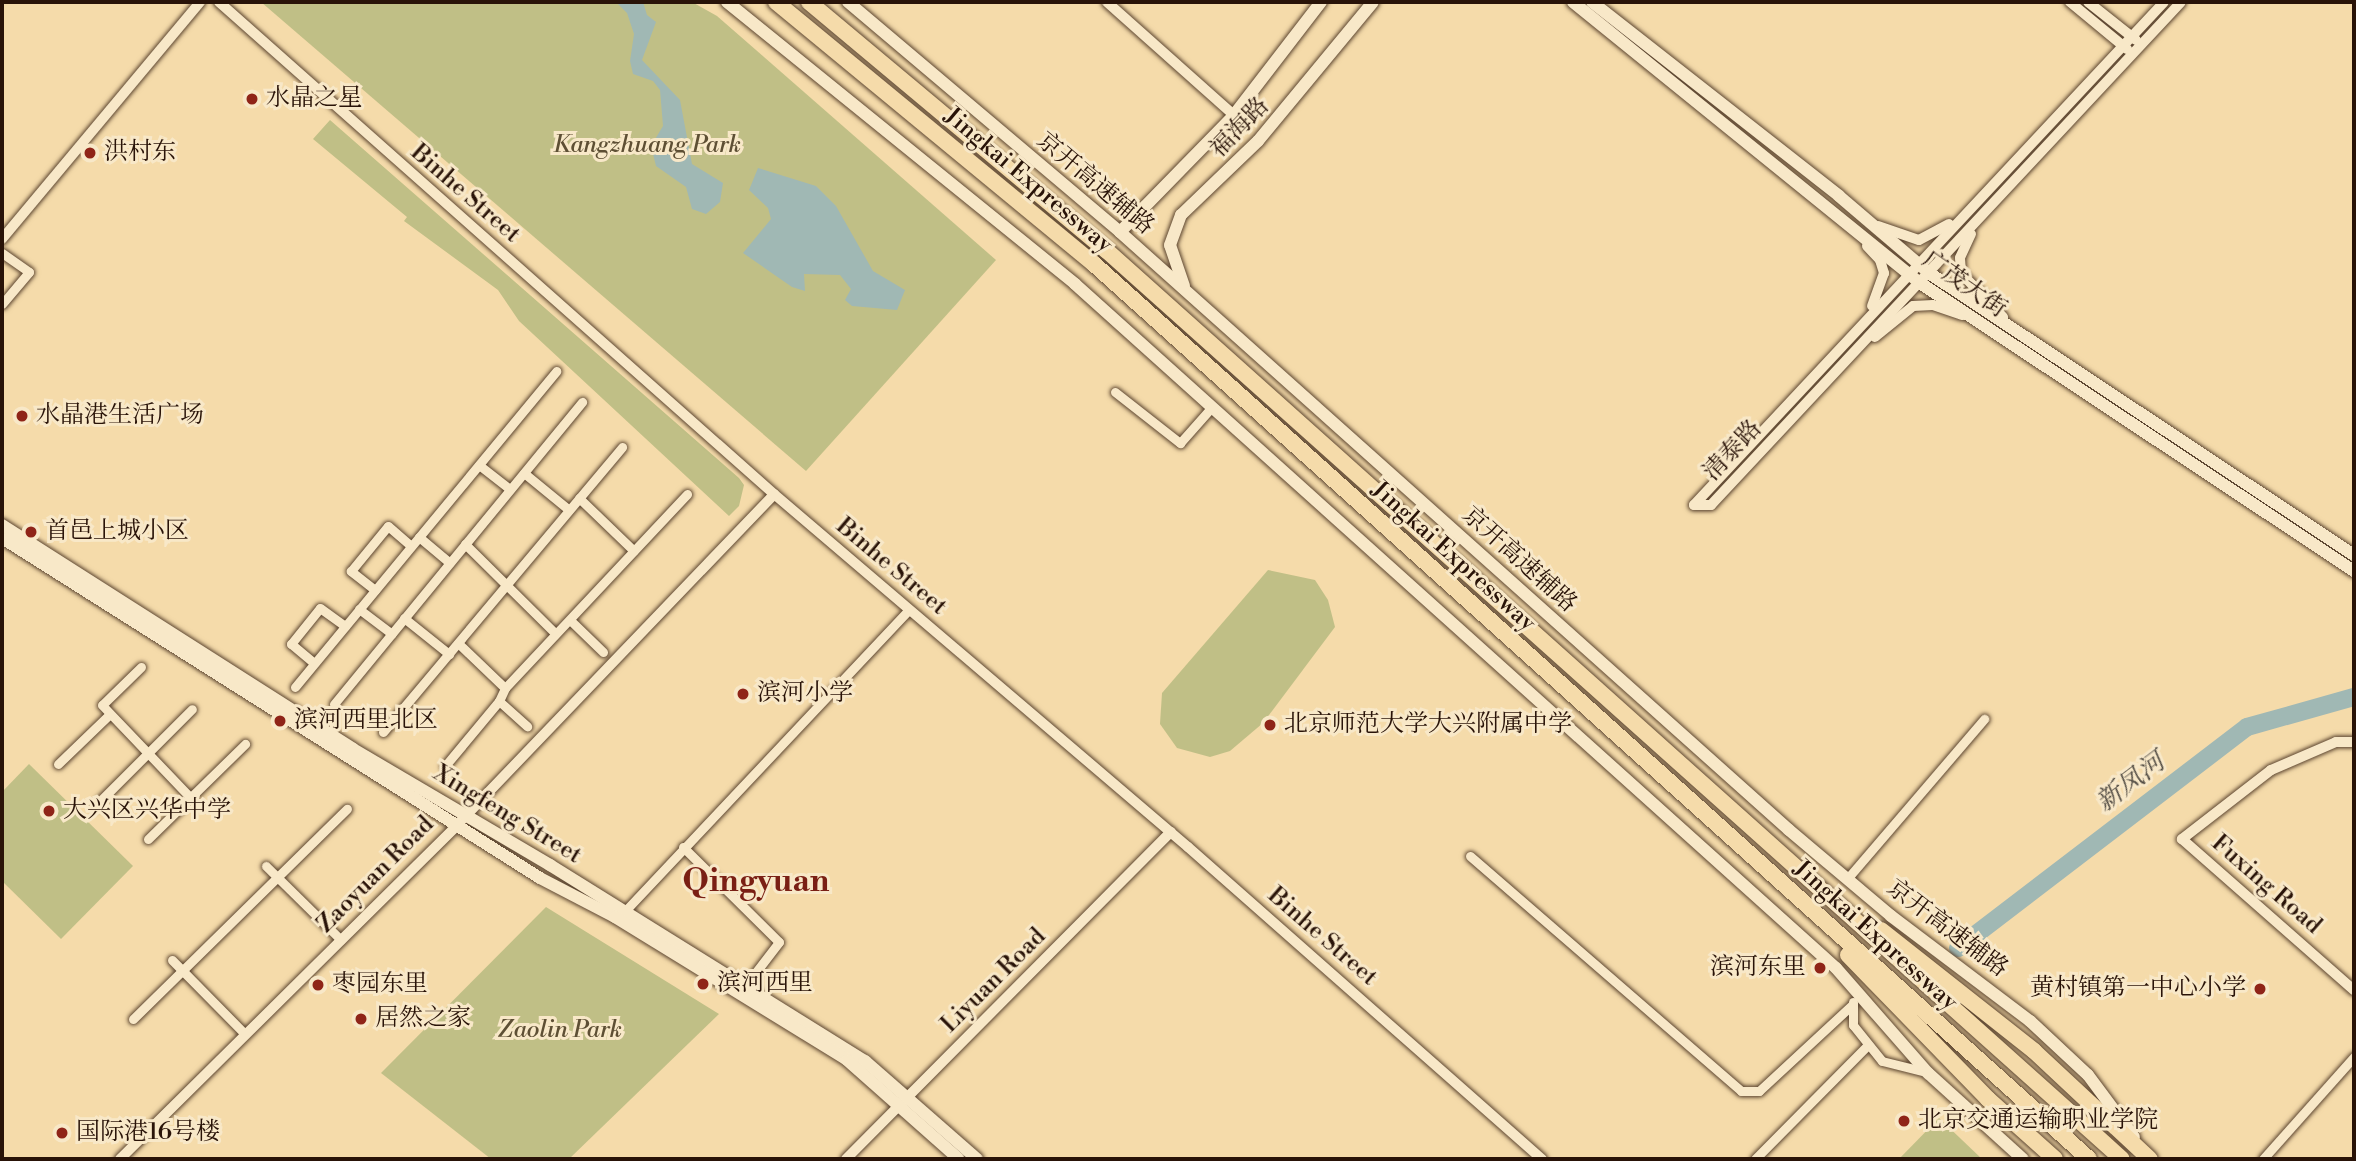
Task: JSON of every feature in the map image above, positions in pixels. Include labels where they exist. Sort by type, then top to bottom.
[{"type":"highway","name":"Jingkai Expressway","points":[[776,2],[1094,264],[1790,890],[1887,988],[1932,1018],[2089,1159]]},
{"type":"highway","name":"Jingkai Expressway","points":[[809,2],[1106,250],[1805,874],[1953,995],[2122,1159]]},
{"type":"highway","points":[[1887,988],[1920,1032],[2055,1159]]},
{"type":"highway","points":[[1953,995],[2034,1051],[2150,1159]]},
{"type":"main road","points":[[727,2],[1074,284],[1212,407],[1853,986],[1928,1073],[2024,1159]]},
{"type":"main road","name":"京开高速辅路","points":[[848,2],[1120,232],[1847,879],[1971,973],[2088,1075],[2150,1159]]},
{"type":"main road","name":"福海路","points":[[1120,232],[1234,115],[1321,2]]},
{"type":"main road","name":"福海路","points":[[1185,290],[1170,245],[1181,215],[1271,127],[1373,2]]},
{"type":"main road","name":"广茂大街","points":[[1573,2],[1847,223],[1919,274],[1974,319],[2354,570]]},
{"type":"main road","name":"广茂大街","points":[[1592,2],[1868,221],[1919,274],[2016,328],[2354,555]]},
{"type":"main road","name":"Xingfeng Street","points":[[2,525],[352,749],[625,911],[865,1061],[959,1159]]},
{"type":"main road","name":"Xingfeng Street","points":[[2,538],[457,825],[835,1053],[904,1101],[977,1159]]},
{"type":"street","points":[[2,239],[200,2]]},
{"type":"street","name":"Binhe Street","points":[[219,2],[774,494],[1171,832],[1542,1159]]},
{"type":"street","points":[[1107,2],[1234,115]]},
{"type":"street","points":[[2070,2],[2132,54]]},
{"type":"street","points":[[2088,2],[2136,40]]},
{"type":"street","name":"清泰路","points":[[2164,2],[2136,40],[2132,54],[1975,225],[1919,274],[1863,322],[1694,505],[1711,505],[1858,348],[1919,274],[1974,205],[2123,45],[2136,40],[2182,2]]},
{"type":"street","points":[[1868,221],[1903,238],[1919,240],[1930,238],[1974,205]]},
{"type":"street","points":[[1847,223],[1880,260],[1884,274],[1880,292],[1863,322]]},
{"type":"street","points":[[1975,225],[1960,258],[1961,273],[2016,328]]},
{"type":"street","points":[[2,253],[29,272],[2,304]]},
{"type":"street","points":[[1858,348],[1913,306],[1933,305],[1974,319]]},
{"type":"street","points":[[295,687],[556,371]]},
{"type":"street","points":[[1115,392],[1180,443],[1212,407]]},
{"type":"street","points":[[334,704],[582,402]]},
{"type":"street","points":[[383,732],[622,447]]},
{"type":"street","points":[[479,465],[510,489]]},
{"type":"street","points":[[524,473],[569,510]]},
{"type":"street","points":[[444,766],[499,701],[505,688],[687,494]]},
{"type":"street","name":"Zaoyuan Road","points":[[120,1159],[467,815],[774,494]]},
{"type":"street","points":[[579,498],[634,551]]},
{"type":"street","points":[[375,590],[351,571],[388,526],[411,546]]},
{"type":"street","points":[[419,537],[450,564]]},
{"type":"street","points":[[465,544],[555,633]]},
{"type":"street","points":[[314,663],[291,644],[320,608],[345,626]]},
{"type":"street","points":[[359,609],[392,634]]},
{"type":"street","points":[[625,911],[909,610]]},
{"type":"street","points":[[404,618],[449,654]]},
{"type":"street","points":[[570,620],[603,652]]},
{"type":"street","points":[[458,643],[505,688]]},
{"type":"street","points":[[141,667],[102,705],[190,797]]},
{"type":"street","points":[[499,701],[527,726]]},
{"type":"street","points":[[95,806],[192,709]]},
{"type":"street","points":[[58,764],[110,714]]},
{"type":"street","points":[[1847,879],[1984,719]]},
{"type":"street","name":"Fuxing Road","points":[[2354,742],[2336,742],[2270,770],[2182,839],[2354,990]]},
{"type":"street","points":[[148,839],[244,744]]},
{"type":"street","points":[[133,1019],[347,809]]},
{"type":"street","name":"Liyuan Road","points":[[846,1159],[1171,832]]},
{"type":"street","points":[[683,847],[779,942],[746,985]]},
{"type":"street","points":[[1471,856],[1741,1091],[1759,1091],[1853,1004]]},
{"type":"street","points":[[266,866],[341,940]]},
{"type":"street","points":[[172,960],[245,1034]]},
{"type":"street","points":[[1853,986],[1853,1025],[1868,1046],[1882,1061],[1928,1073]]},
{"type":"street","points":[[1755,1159],[1868,1046]]},
{"type":"street","points":[[2263,1159],[2354,1057]]},
{"type":"green space","name":"Kangzhuang Park","points":[[261,2],[692,2],[717,16],[996,260],[806,471]]},
{"type":"green space","points":[[330,120],[739,478],[744,485],[739,506],[729,516],[519,321],[498,290],[404,221],[407,217],[313,139]]},
{"type":"green space","points":[[1268,570],[1315,580],[1328,600],[1335,627],[1263,723],[1230,751],[1210,757],[1177,748],[1160,724],[1162,693]]},
{"type":"green space","points":[[29,764],[133,866],[61,939],[2,881],[2,792]]},
{"type":"green space","name":"Zaolin Park","points":[[546,907],[719,1014],[569,1159],[491,1159],[381,1073]]},
{"type":"green space","points":[[1939,1118],[1982,1159],[1899,1159]]},
{"type":"water","points":[[616,2],[643,2],[647,15],[656,22],[642,60],[680,100],[692,164],[723,183],[720,202],[706,214],[692,209],[686,187],[656,166],[651,146],[663,126],[660,90],[653,81],[633,74],[630,61],[634,34],[627,13]]},
{"type":"water","points":[[758,168],[816,186],[836,206],[873,271],[905,290],[897,310],[852,306],[845,300],[851,289],[840,275],[804,274],[805,291],[792,287],[743,253],[771,219],[768,208],[749,190]]},
{"type":"waterway","name":"新凤河","points":[[1958,948],[2247,727],[2354,697]]},
{"type":"place","name":"水晶之星","points":[[252,99]]},
{"type":"place","name":"洪村东","points":[[90,153]]},
{"type":"place","name":"水晶港生活广场","points":[[22,416]]},
{"type":"place","name":"首邑上城小区","points":[[31,532]]},
{"type":"place","name":"滨河小学","points":[[743,694]]},
{"type":"place","name":"滨河西里北区","points":[[280,721]]},
{"type":"place","name":"北京师范大学大兴附属中学","points":[[1270,725]]},
{"type":"place","name":"大兴区兴华中学","points":[[49,811]]},
{"type":"place","name":"滨河东里","points":[[1820,968]]},
{"type":"place","name":"滨河西里","points":[[703,984]]},
{"type":"place","name":"枣园东里","points":[[318,985]]},
{"type":"place","name":"黄村镇第一中心小学","points":[[2260,989]]},
{"type":"place","name":"居然之家","points":[[361,1019]]},
{"type":"place","name":"北京交通运输职业学院","points":[[1904,1121]]},
{"type":"place","name":"国际港16号楼","points":[[62,1133]]},
{"type":"district","name":"Qingyuan","points":[[756,881]]}]
